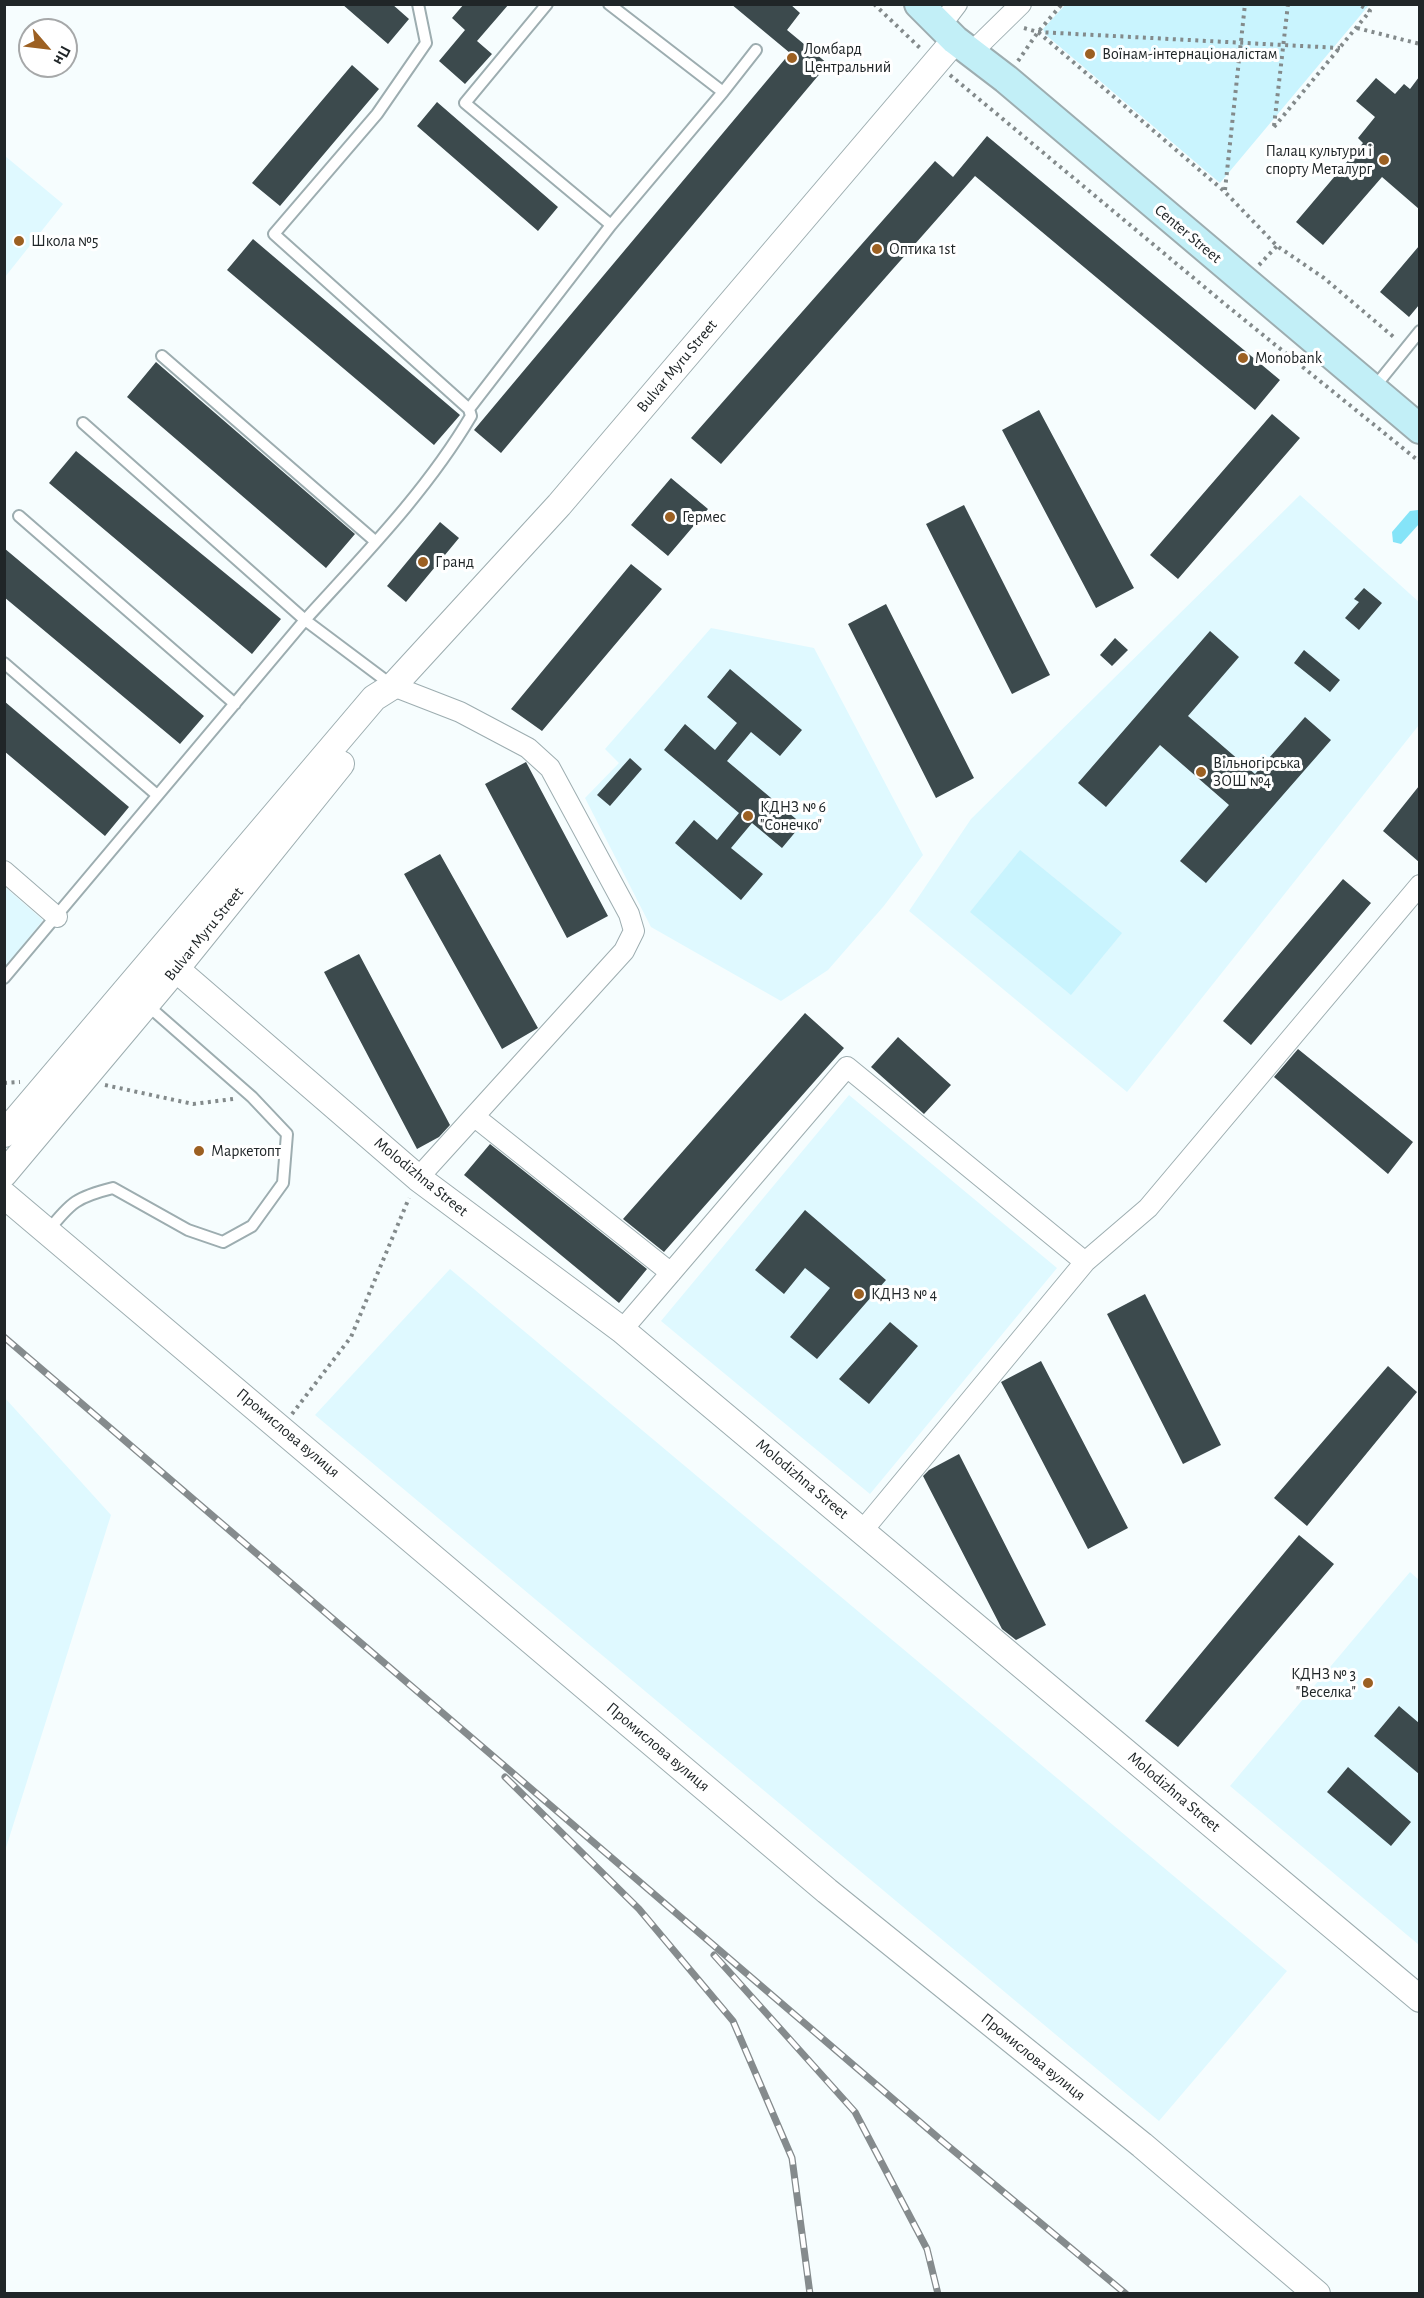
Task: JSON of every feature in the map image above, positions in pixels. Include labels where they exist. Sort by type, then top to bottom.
[{"type":"main road","name":"Center Street","points":[[920,4],[956,30],[1006,79],[1419,429]]},
{"type":"street","name":"Bulvar Myru Street","points":[[4,1134],[375,698],[393,686],[559,505],[956,30],[1005,22],[1021,4]]},
{"type":"street","name":"Bulvar Myru Street","points":[[4,1174],[176,969],[385,709],[393,686]]},
{"type":"street","points":[[393,686],[460,712],[528,748],[550,768],[629,914],[634,931],[624,951],[418,1178]]},
{"type":"street","points":[[4,871],[57,917]]},
{"type":"street","points":[[863,1530],[1085,1262],[1149,1208],[1419,885]]},
{"type":"street","name":"Molodizhna Street","points":[[176,969],[418,1178],[622,1330],[1419,1999]]},
{"type":"street","points":[[622,1330],[847,1067],[1085,1262]]},
{"type":"street","points":[[475,1117],[671,1273]]},
{"type":"street","name":"Промислова вулиця","points":[[4,1195],[827,1891],[1142,2145],[1317,2294]]},
{"type":"lane","points":[[4,978],[305,620],[413,500],[471,416],[469,409],[274,234],[377,114],[426,43],[418,4]]},
{"type":"lane","points":[[547,4],[465,103],[611,225]]},
{"type":"lane","points":[[609,4],[723,92]]},
{"type":"lane","points":[[469,409],[611,225],[756,50]]},
{"type":"lane","points":[[1373,390],[1419,331]]},
{"type":"lane","points":[[162,356],[376,542]]},
{"type":"lane","points":[[83,423],[305,620],[393,686]]},
{"type":"lane","points":[[19,516],[235,704]]},
{"type":"lane","points":[[4,663],[157,795]]},
{"type":"lane","points":[[48,1231],[67,1207],[84,1195],[113,1188],[188,1230],[223,1242],[252,1226],[283,1183],[287,1134],[252,1097],[145,1004]]},
{"type":"path","points":[[1062,4],[1038,32],[1006,79],[984,101],[1226,305],[1419,462]]},
{"type":"path","points":[[1224,191],[1245,4]]},
{"type":"path","points":[[1288,4],[1274,127],[1371,11],[1358,4]]},
{"type":"path","points":[[1005,22],[1038,32],[1340,48]]},
{"type":"path","points":[[1357,28],[1419,44]]},
{"type":"path","points":[[1038,32],[1224,191],[1277,246],[1324,278],[1406,348]]},
{"type":"path","points":[[4,1083],[50,1080]]},
{"type":"path","points":[[83,1080],[193,1104],[252,1097]]},
{"type":"path","points":[[281,1427],[351,1337],[418,1178]]},
{"type":"shaded area","points":[[1065,5],[1369,5],[1220,183],[1046,35],[1043,29]]},
{"type":"shaded area","name":"Школа №5","points":[[5,156],[63,204],[5,277]]},
{"type":"shaded area","name":"Вільногірська ЗОШ №4","points":[[1300,495],[1419,602],[1419,725],[1127,1092],[909,911],[971,819]]},
{"type":"shaded area","name":"КДНЗ № 6 \"Сонечко\"","points":[[711,628],[814,648],[923,855],[883,907],[828,970],[781,1001],[651,927],[585,798],[619,763],[605,749]]},
{"type":"shaded area","points":[[1020,850],[1122,933],[1071,995],[970,912]]},
{"type":"shaded area","points":[[5,887],[43,920],[5,968]]},
{"type":"shaded area","name":"КДНЗ № 4","points":[[849,1095],[1057,1268],[870,1494],[661,1321]]},
{"type":"shaded area","points":[[450,1269],[1287,1971],[1159,2121],[315,1415]]},
{"type":"shaded area","points":[[5,1398],[111,1515],[5,1851]]},
{"type":"shaded area","name":"КДНЗ № 3 \"Веселка\"","points":[[1410,1572],[1419,1580],[1419,1945],[1230,1786]]},
{"type":"water","points":[[1418,510],[1419,524],[1401,544],[1393,542],[1392,532],[1410,511]]},
{"type":"building","points":[[342,4],[392,4],[409,19],[388,44]]},
{"type":"building","points":[[464,4],[509,4],[477,41],[492,54],[465,84],[439,61],[465,30],[452,18]]},
{"type":"building","points":[[731,4],[790,4],[800,13],[787,30],[828,64],[501,453],[474,430],[790,53]]},
{"type":"building","points":[[352,65],[379,89],[280,206],[252,183]]},
{"type":"building","name":"Палац культури і спорту Металург","points":[[1419,77],[1419,209],[1382,177],[1323,245],[1296,222],[1363,143],[1358,138],[1375,117],[1356,101],[1376,78],[1395,94],[1404,84],[1410,89]]},
{"type":"building","points":[[437,102],[558,207],[538,231],[417,126]]},
{"type":"building","points":[[987,136],[1280,380],[1255,410],[975,176],[721,464],[691,438],[935,161],[953,177]]},
{"type":"building","points":[[253,239],[460,415],[434,445],[227,270]]},
{"type":"building","points":[[1419,246],[1419,305],[1409,317],[1380,292]]},
{"type":"building","points":[[156,362],[355,534],[326,568],[127,397]]},
{"type":"building","points":[[1039,410],[1134,588],[1096,608],[1002,430]]},
{"type":"building","points":[[1272,414],[1300,438],[1178,579],[1150,555]]},
{"type":"building","points":[[76,451],[281,619],[252,654],[49,483]]},
{"type":"building","name":"Гермес","points":[[671,478],[708,509],[668,556],[631,525]]},
{"type":"building","points":[[964,505],[1050,675],[1012,694],[926,524]]},
{"type":"building","name":"Гранд","points":[[440,522],[459,538],[406,602],[387,586]]},
{"type":"building","points":[[4,548],[204,716],[180,744],[4,597]]},
{"type":"building","points":[[631,564],[662,589],[542,731],[511,709]]},
{"type":"building","points":[[1364,588],[1382,603],[1359,630],[1345,618],[1359,602],[1354,599]]},
{"type":"building","points":[[886,604],[974,778],[936,798],[848,624]]},
{"type":"building","points":[[1210,631],[1239,657],[1188,716],[1255,774],[1305,717],[1331,740],[1206,883],[1180,861],[1229,805],[1160,745],[1106,807],[1078,783]]},
{"type":"building","points":[[1115,638],[1128,650],[1112,666],[1100,655]]},
{"type":"building","points":[[1304,650],[1340,680],[1330,692],[1294,663]]},
{"type":"building","points":[[730,669],[802,730],[780,756],[751,732],[727,761],[802,824],[782,848],[752,823],[731,848],[763,874],[741,900],[675,843],[694,820],[717,840],[739,813],[664,750],[685,724],[715,750],[737,723],[707,697]]},
{"type":"building","points":[[4,701],[129,807],[105,836],[4,751]]},
{"type":"building","points":[[630,758],[642,769],[610,806],[597,795]]},
{"type":"building","points":[[526,762],[608,916],[567,938],[485,784]]},
{"type":"building","points":[[1419,786],[1419,862],[1383,831]]},
{"type":"building","points":[[440,854],[538,1028],[502,1049],[404,874]]},
{"type":"building","points":[[1343,879],[1371,903],[1251,1045],[1223,1021]]},
{"type":"building","points":[[359,954],[450,1125],[439,1137],[417,1149],[324,972]]},
{"type":"building","points":[[805,1013],[844,1048],[664,1252],[623,1219]]},
{"type":"building","points":[[898,1037],[951,1085],[924,1114],[871,1067]]},
{"type":"building","points":[[1298,1049],[1413,1142],[1388,1174],[1274,1077]]},
{"type":"building","points":[[490,1144],[647,1269],[619,1303],[464,1175]]},
{"type":"building","points":[[805,1210],[886,1280],[817,1359],[790,1337],[830,1288],[805,1268],[784,1294],[755,1270]]},
{"type":"building","points":[[1145,1294],[1221,1445],[1183,1464],[1107,1314]]},
{"type":"building","points":[[890,1322],[918,1346],[869,1404],[839,1379]]},
{"type":"building","points":[[1041,1361],[1128,1528],[1088,1549],[1001,1382]]},
{"type":"building","points":[[1388,1366],[1417,1392],[1307,1526],[1274,1498]]},
{"type":"building","points":[[959,1454],[1046,1625],[1016,1640],[1002,1629],[923,1476],[929,1470]]},
{"type":"building","points":[[1299,1535],[1334,1564],[1178,1747],[1145,1721]]},
{"type":"building","points":[[1399,1706],[1419,1723],[1419,1774],[1374,1736]]},
{"type":"building","points":[[1348,1767],[1411,1822],[1391,1846],[1327,1792]]},
{"type":"railway","points":[[4,1337],[942,2141],[1126,2294]]},
{"type":"railway","points":[[505,1777],[639,1909],[733,2021],[792,2158],[810,2294]]},
{"type":"railway","points":[[714,1955],[855,2112],[927,2249],[938,2294]]},
{"type":"place","name":"Воїнам-інтернаціоналістам","points":[[1090,54]]},
{"type":"place","name":"Ломбард Центральний","points":[[792,58]]},
{"type":"place","name":"Палац культури і спорту Металург","points":[[1384,160]]},
{"type":"place","name":"Школа №5","points":[[19,241]]},
{"type":"place","name":"Оптика 1st","points":[[877,249]]},
{"type":"place","name":"Monobank","points":[[1243,358]]},
{"type":"place","name":"Гермес","points":[[670,517]]},
{"type":"place","name":"Гранд","points":[[423,562]]},
{"type":"place","name":"Вільногірська ЗОШ №4","points":[[1201,772]]},
{"type":"place","name":"КДНЗ № 6 \"Сонечко\"","points":[[748,816]]},
{"type":"place","name":"Маркетопт","points":[[199,1151]]},
{"type":"place","name":"КДНЗ № 4","points":[[859,1294]]},
{"type":"place","name":"КДНЗ № 3 \"Веселка\"","points":[[1368,1683]]}]
